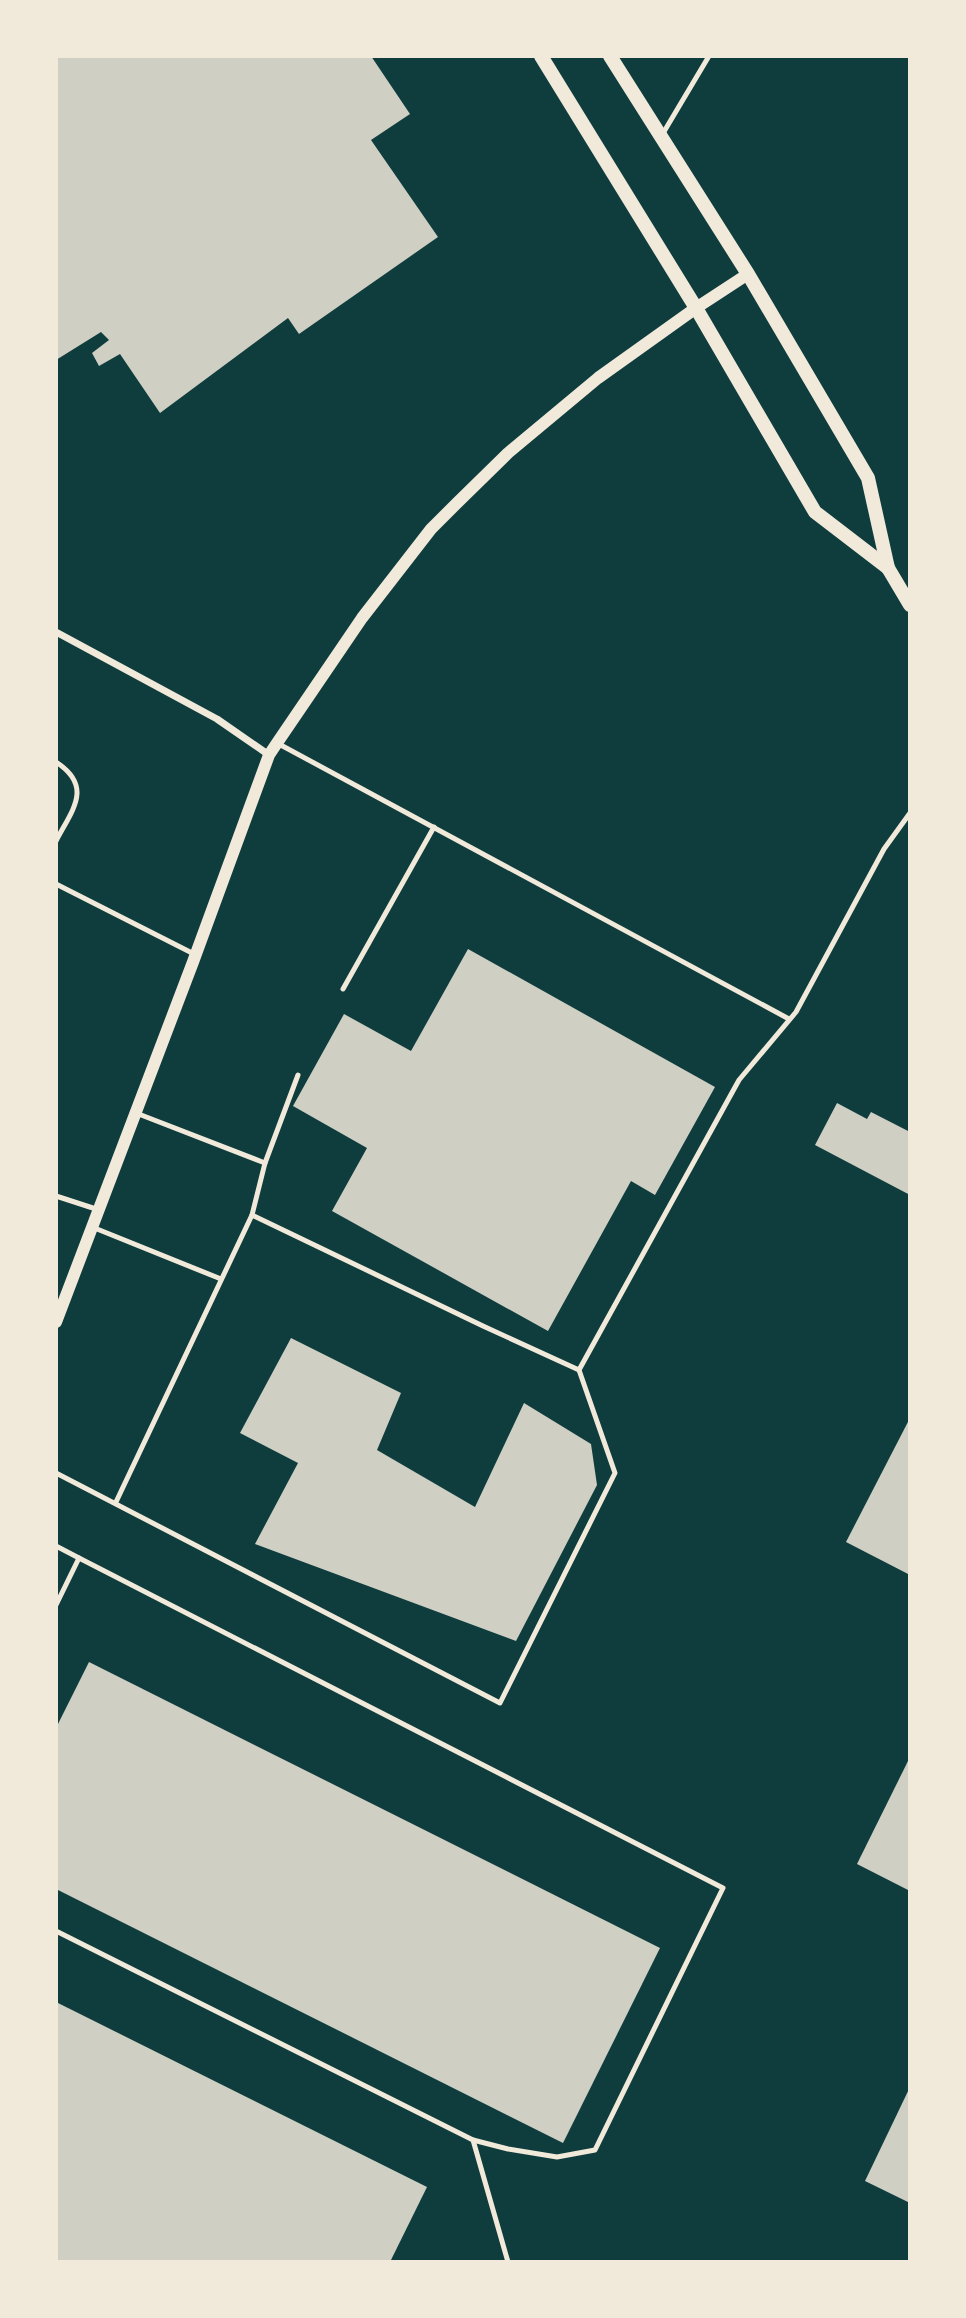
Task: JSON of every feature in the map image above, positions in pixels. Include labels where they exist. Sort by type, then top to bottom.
[{"type":"main road","points":[[541,56],[696,308],[814,512],[888,568]]},
{"type":"main road","points":[[610,56],[748,274],[868,478],[888,568],[910,605]]},
{"type":"street","points":[[56,1321],[196,955],[269,755],[362,618],[431,529],[508,453],[598,378],[748,274]]},
{"type":"street","points":[[56,632],[217,719],[269,755]]},
{"type":"lane","points":[[661,138],[709,56]]},
{"type":"lane","points":[[277,743],[789,1019]]},
{"type":"lane","points":[[56,762],[75,780],[78,794],[74,808],[56,842]]},
{"type":"lane","points":[[579,1370],[739,1080],[796,1012],[884,849],[910,813]]},
{"type":"lane","points":[[343,989],[434,827]]},
{"type":"lane","points":[[56,884],[196,955]]},
{"type":"lane","points":[[116,1503],[252,1215],[265,1163],[298,1075]]},
{"type":"lane","points":[[136,1113],[265,1163]]},
{"type":"lane","points":[[56,1196],[99,1210]]},
{"type":"lane","points":[[56,1473],[500,1703],[615,1473],[579,1370],[252,1215]]},
{"type":"lane","points":[[92,1227],[221,1279]]},
{"type":"lane","points":[[56,1545],[723,1888],[595,2150],[557,2157],[473,2140],[56,1931]]},
{"type":"lane","points":[[56,1605],[79,1558]]},
{"type":"lane","points":[[473,2140],[509,2262]]},
{"type":"building","points":[[56,56],[371,56],[410,114],[371,140],[438,237],[299,334],[288,318],[160,413],[120,354],[99,366],[92,353],[109,340],[101,332],[56,360]]},
{"type":"building","points":[[468,949],[715,1087],[655,1195],[631,1181],[548,1331],[332,1211],[367,1148],[293,1106],[344,1014],[411,1051]]},
{"type":"building","points":[[837,1103],[867,1119],[871,1112],[910,1132],[910,1195],[815,1145]]},
{"type":"building","points":[[291,1338],[401,1393],[377,1450],[475,1507],[524,1403],[591,1444],[597,1485],[516,1641],[255,1544],[298,1463],[240,1433]]},
{"type":"building","points":[[910,1418],[910,1575],[846,1542]]},
{"type":"building","points":[[89,1662],[660,1948],[563,2143],[56,1889],[56,1728]]},
{"type":"building","points":[[910,1757],[910,1891],[857,1864]]},
{"type":"building","points":[[56,2002],[427,2187],[390,2262],[56,2262]]},
{"type":"building","points":[[910,2087],[910,2203],[865,2181]]}]
